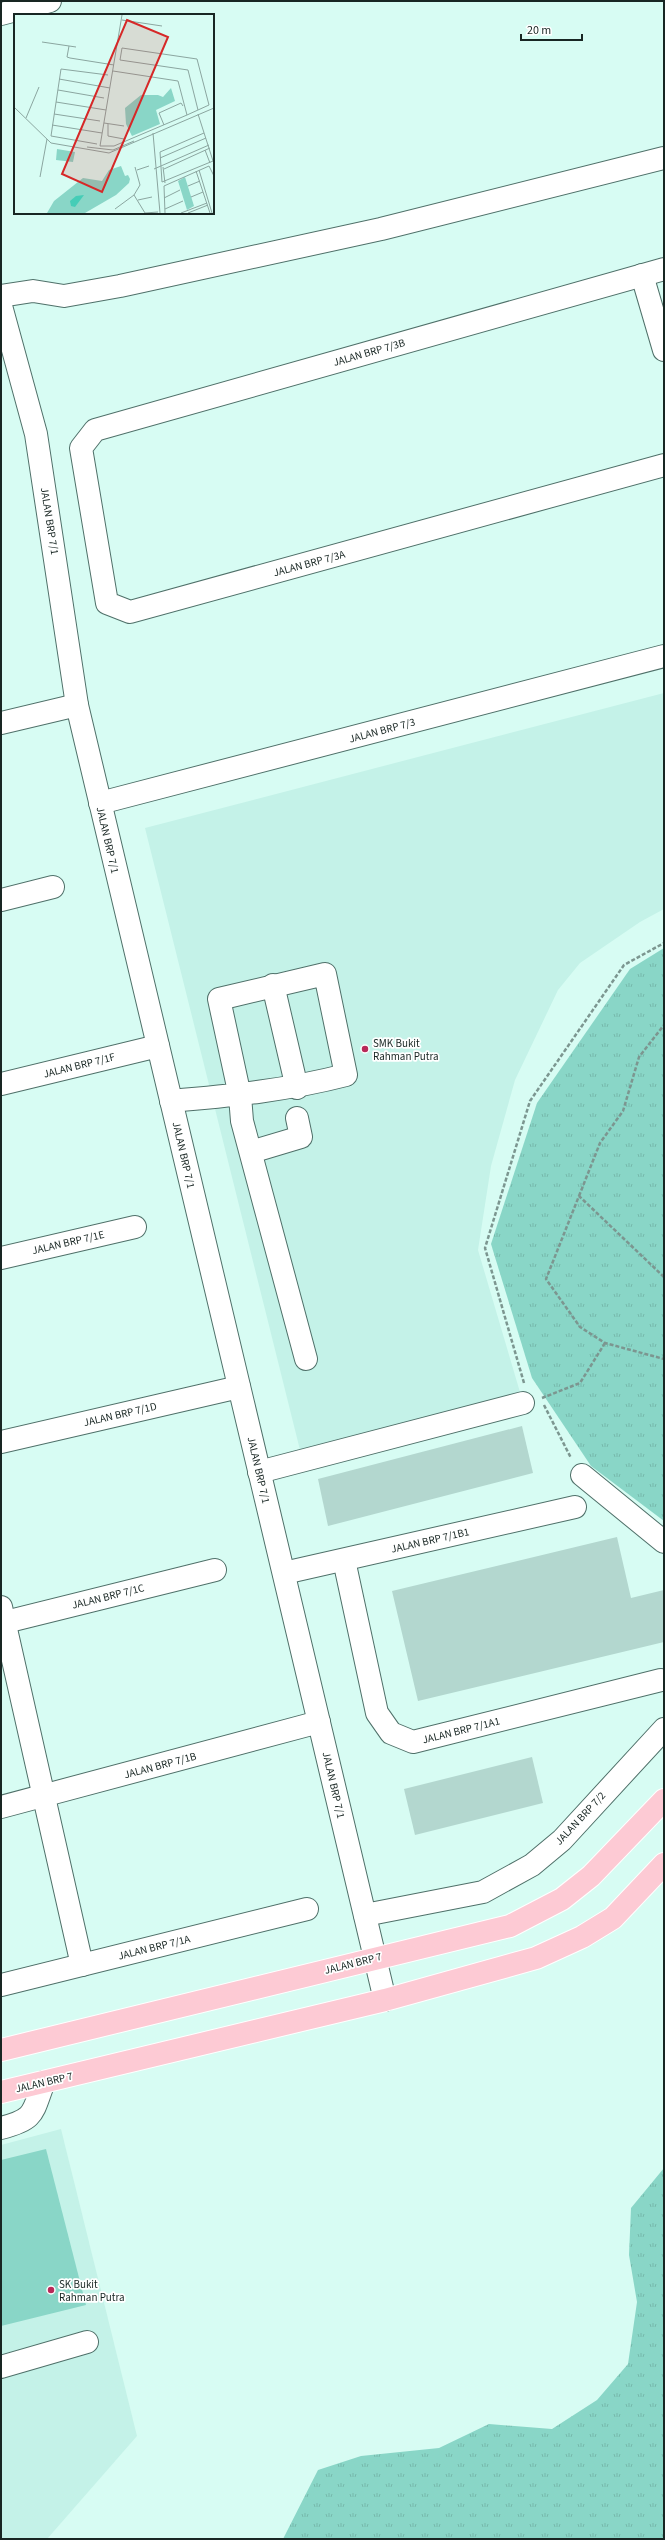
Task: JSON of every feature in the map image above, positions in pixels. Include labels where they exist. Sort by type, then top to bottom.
[{"type":"main road","name":"JALAN BRP 7","points":[[1,2050],[510,1926],[562,1899],[591,1876],[664,1800]]},
{"type":"main road","name":"JALAN BRP 7","points":[[1,2092],[385,2000],[536,1958],[582,1938],[613,1918],[664,1864]]},
{"type":"street","points":[[1,14],[50,1]]},
{"type":"street","points":[[1,296],[33,291],[64,296],[120,286],[381,229],[664,158]]},
{"type":"street","name":"JALAN BRP 7/3B","points":[[82,448],[95,430],[664,269]]},
{"type":"street","points":[[642,275],[664,350]]},
{"type":"street","name":"JALAN BRP 7/1","points":[[1,306],[36,434],[77,704],[385,2000]]},
{"type":"street","name":"JALAN BRP 7/3A","points":[[82,448],[108,603],[130,612],[664,465]]},
{"type":"street","name":"JALAN BRP 7/3","points":[[100,803],[664,656]]},
{"type":"street","points":[[1,723],[77,704]]},
{"type":"street","points":[[1,900],[53,887]]},
{"type":"street","points":[[171,1101],[240,1096],[297,1088],[346,1075],[325,974],[273,985],[219,999],[240,1096],[242,1121],[306,1359]]},
{"type":"street","points":[[273,985],[297,1088]]},
{"type":"street","name":"JALAN BRP 7/1F","points":[[1,1084],[158,1046]]},
{"type":"street","points":[[251,1152],[302,1138],[298,1118]]},
{"type":"street","name":"JALAN BRP 7/1E","points":[[1,1258],[135,1227]]},
{"type":"street","name":"JALAN BRP 7/1D","points":[[1,1442],[239,1387]]},
{"type":"street","points":[[259,1472],[524,1403]]},
{"type":"street","points":[[582,1475],[664,1542]]},
{"type":"street","name":"JALAN BRP 7/1B1","points":[[284,1573],[575,1506]]},
{"type":"street","name":"JALAN BRP 7/1A1","points":[[344,1560],[377,1713],[392,1733],[413,1742],[661,1680]]},
{"type":"street","name":"JALAN BRP 7/1C","points":[[2,1617],[215,1570]]},
{"type":"street","points":[[2,1617],[82,1965]]},
{"type":"street","name":"JALAN BRP 7/1B","points":[[1,1807],[319,1722]]},
{"type":"street","name":"JALAN BRP 7/2","points":[[365,1915],[484,1892],[532,1865],[562,1840],[664,1729]]},
{"type":"street","name":"JALAN BRP 7/1A","points":[[1,1985],[307,1909]]},
{"type":"street","points":[[1,2128],[24,2122],[32,2115],[44,2082]]},
{"type":"street","points":[[1,2367],[87,2342]]},
{"type":"path","points":[[524,1403],[529,1401],[485,1248],[530,1101],[624,965],[664,943]]},
{"type":"path","points":[[664,1025],[639,1057],[623,1111],[600,1143],[546,1279],[580,1326],[605,1343],[664,1359]]},
{"type":"path","points":[[579,1196],[664,1277]]},
{"type":"path","points":[[582,1475],[574,1463],[549,1410],[543,1403],[536,1400],[580,1382],[605,1343]]},
{"type":"shaded area","name":"SMK Bukit Rahman Putra","points":[[664,693],[664,909],[640,922],[580,963],[558,990],[515,1080],[491,1166],[478,1250],[522,1399],[301,1454],[145,828]]},
{"type":"shaded area","name":"SK Bukit Rahman Putra","points":[[61,2129],[137,2436],[47,2539],[1,2539],[1,2145]]},
{"type":"green space","points":[[664,948],[664,1521],[591,1466],[532,1378],[491,1244],[537,1103],[630,969]]},
{"type":"green space","points":[[46,2149],[86,2305],[1,2326],[1,2160]]},
{"type":"green space","points":[[664,2168],[664,2539],[283,2539],[318,2470],[361,2456],[439,2448],[489,2424],[552,2429],[597,2400],[628,2364],[637,2302],[629,2255],[631,2208]]},
{"type":"building","points":[[522,1426],[533,1473],[328,1526],[318,1479]]},
{"type":"building","points":[[617,1537],[631,1598],[664,1590],[664,1642],[418,1701],[392,1591]]},
{"type":"building","points":[[532,1757],[543,1803],[415,1835],[404,1789]]},
{"type":"place","name":"SMK Bukit Rahman Putra","points":[[365,1049]]},
{"type":"place","name":"SK Bukit Rahman Putra","points":[[51,2290]]}]
